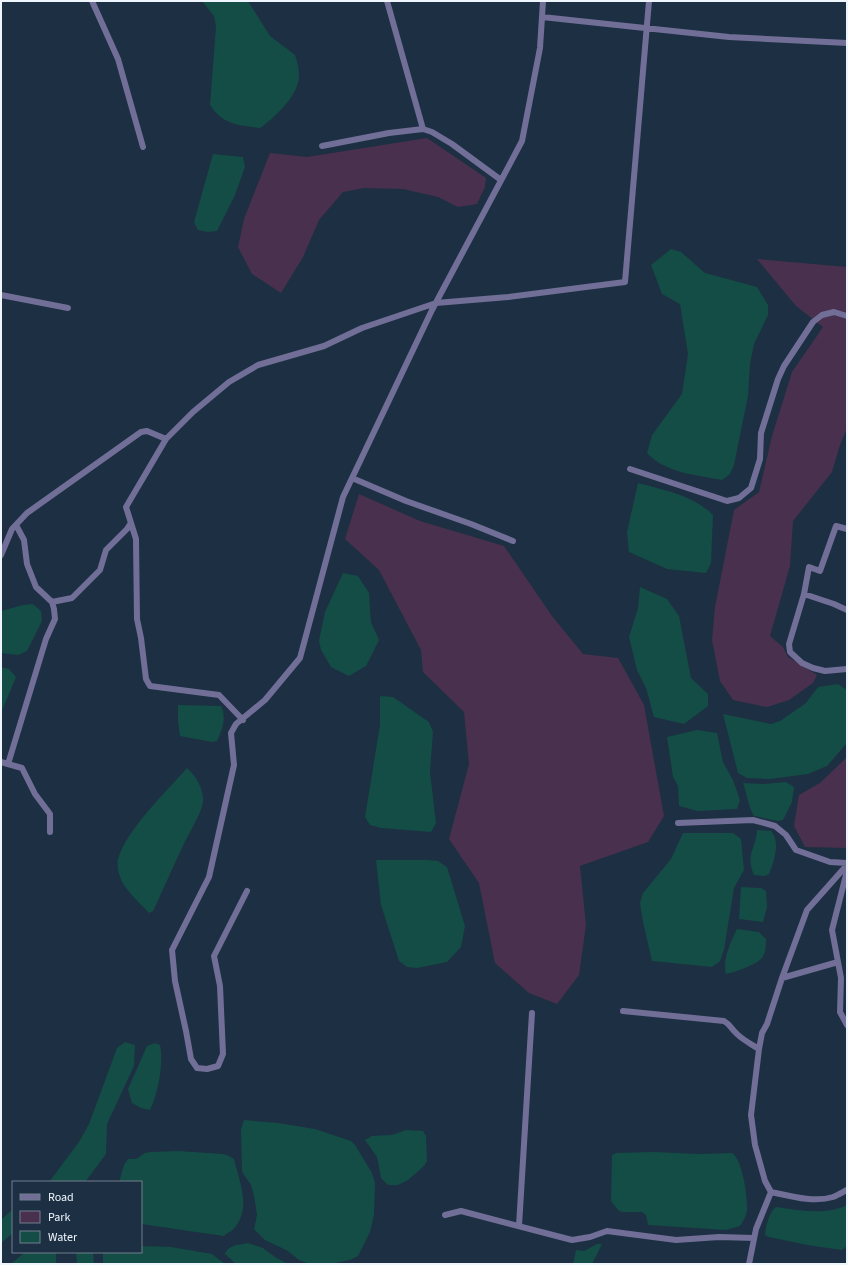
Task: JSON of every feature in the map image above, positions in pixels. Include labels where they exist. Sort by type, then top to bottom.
[{"type":"street","points":[[92,1],[118,59],[143,147]]},
{"type":"street","points":[[388,1],[424,129]]},
{"type":"street","points":[[247,891],[214,956],[220,986],[223,1054],[218,1066],[207,1069],[197,1068],[191,1059],[175,981],[172,950],[210,877],[234,766],[232,733],[236,724],[243,720],[265,700],[300,658],[343,497],[436,303],[522,141],[540,48],[543,1]]},
{"type":"street","points":[[243,720],[219,695],[150,686],[146,679],[141,638],[136,619],[136,539],[126,507],[166,439],[193,412],[229,382],[258,365],[324,346],[362,328],[436,303],[508,297],[625,282],[649,1]]},
{"type":"street","points":[[542,17],[729,37],[847,43]]},
{"type":"street","points":[[322,146],[389,133],[424,129],[452,144],[501,180]]},
{"type":"street","points":[[1,295],[68,308]]},
{"type":"street","points":[[630,470],[727,501],[739,498],[751,488],[760,459],[762,433],[778,379],[784,366],[813,322],[822,315],[834,312],[847,316]]},
{"type":"street","points":[[1,555],[12,529],[27,514],[141,432],[147,432],[166,439]]},
{"type":"street","points":[[352,478],[406,502],[471,524],[513,541]]},
{"type":"street","points":[[52,602],[72,598],[100,570],[106,550],[127,530],[131,523]]},
{"type":"street","points":[[16,525],[24,540],[27,564],[36,587],[52,602],[56,619],[46,639],[4,763],[22,768],[35,794],[50,814],[50,832]]},
{"type":"street","points":[[847,529],[836,526],[820,571],[809,567],[804,594],[789,644],[790,652],[802,663],[813,668],[825,671],[847,669]]},
{"type":"street","points":[[804,594],[847,610]]},
{"type":"street","points":[[678,823],[753,820],[775,826],[786,835],[796,850],[830,862],[847,864]]},
{"type":"street","points":[[847,864],[807,910],[782,978],[768,1024],[762,1033],[758,1049],[751,1116],[755,1145],[765,1181],[771,1192],[796,1198],[812,1199],[832,1197],[847,1190]]},
{"type":"street","points":[[847,871],[832,930],[841,978],[840,1012],[847,1026]]},
{"type":"street","points":[[782,978],[838,962]]},
{"type":"street","points":[[623,1012],[724,1021],[730,1024],[736,1034],[742,1039],[758,1049]]},
{"type":"street","points":[[519,1226],[532,1013]]},
{"type":"street","points":[[749,1264],[756,1229],[771,1192]]},
{"type":"street","points":[[445,1215],[461,1211],[572,1240],[590,1237],[607,1231],[676,1240],[719,1237],[754,1238]]},
{"type":"green space","points":[[427,138],[486,178],[485,187],[477,204],[458,207],[438,197],[403,189],[364,188],[343,192],[319,220],[303,257],[281,293],[252,274],[238,247],[244,219],[270,153],[307,157]]},
{"type":"green space","points":[[757,259],[847,267],[847,428],[832,472],[793,521],[790,566],[770,636],[783,647],[788,657],[817,675],[813,683],[789,700],[767,707],[733,700],[720,681],[712,640],[715,607],[734,510],[759,492],[772,436],[792,372],[823,327],[796,306]]},
{"type":"green space","points":[[359,494],[420,521],[504,546],[552,616],[583,654],[618,658],[644,705],[664,816],[648,842],[580,866],[586,925],[579,975],[557,1004],[529,993],[495,963],[479,883],[449,839],[469,764],[464,712],[423,672],[421,650],[379,570],[345,539]]},
{"type":"green space","points":[[847,757],[847,848],[805,847],[794,826],[799,795],[820,783]]},
{"type":"water","points":[[202,1],[248,1],[270,36],[295,55],[299,74],[295,90],[286,105],[260,128],[232,123],[220,117],[210,105],[216,26],[214,16]]},
{"type":"water","points":[[213,154],[243,157],[245,167],[235,195],[217,231],[208,232],[198,230],[194,222]]},
{"type":"water","points":[[671,249],[681,252],[705,273],[757,287],[768,305],[768,315],[754,344],[750,364],[748,396],[734,465],[730,474],[722,480],[692,475],[672,469],[654,460],[647,453],[652,435],[682,394],[688,354],[680,304],[662,294],[651,265]]},
{"type":"water","points":[[638,483],[678,494],[705,508],[713,515],[711,563],[706,573],[667,569],[629,552],[627,532]]},
{"type":"water","points":[[343,573],[358,576],[369,593],[371,622],[379,640],[366,666],[349,676],[331,667],[321,650],[319,641],[325,612]]},
{"type":"water","points":[[640,587],[667,599],[679,616],[691,678],[708,694],[708,706],[684,724],[654,717],[646,688],[637,670],[629,637],[638,608]]},
{"type":"water","points":[[33,604],[41,611],[42,621],[27,651],[18,655],[1,653],[1,611]]},
{"type":"water","points":[[1,667],[9,669],[16,677],[1,713]]},
{"type":"water","points":[[838,684],[847,690],[847,743],[827,766],[808,774],[770,779],[747,778],[738,773],[723,714],[771,724],[780,721],[806,703],[818,687]]},
{"type":"water","points":[[380,696],[393,697],[429,722],[433,732],[430,772],[436,823],[431,832],[381,828],[370,825],[365,817],[380,725]]},
{"type":"water","points":[[178,705],[221,706],[224,719],[217,741],[212,742],[180,736]]},
{"type":"water","points":[[697,730],[717,733],[723,762],[733,780],[740,800],[737,809],[698,811],[679,806],[678,786],[673,777],[667,737]]},
{"type":"water","points":[[187,768],[201,788],[203,802],[153,911],[149,913],[132,895],[121,880],[118,859],[122,848],[138,824],[158,799]]},
{"type":"water","points":[[786,782],[794,787],[792,802],[783,820],[778,821],[754,816],[743,783],[764,784]]},
{"type":"water","points":[[757,830],[771,831],[776,841],[776,852],[773,864],[769,874],[765,876],[754,875],[752,868],[751,857]]},
{"type":"water","points":[[683,833],[733,833],[741,839],[744,870],[734,888],[724,950],[720,961],[712,967],[652,961],[643,922],[640,903],[643,893],[671,859]]},
{"type":"water","points":[[376,860],[428,860],[438,861],[447,867],[465,926],[461,947],[447,962],[417,968],[407,967],[399,961],[381,905]]},
{"type":"water","points":[[741,887],[761,888],[766,891],[767,907],[763,922],[739,919]]},
{"type":"water","points":[[737,929],[759,932],[766,939],[766,947],[762,958],[759,961],[740,970],[726,974],[726,957]]},
{"type":"water","points":[[125,1042],[135,1045],[134,1066],[107,1124],[106,1154],[86,1181],[50,1181],[79,1142],[89,1124],[117,1048]]},
{"type":"water","points":[[155,1043],[160,1045],[161,1069],[156,1095],[150,1110],[141,1108],[132,1103],[128,1089],[147,1046]]},
{"type":"water","points":[[244,1120],[278,1123],[315,1129],[351,1141],[355,1145],[372,1173],[375,1183],[374,1215],[370,1232],[358,1256],[350,1260],[330,1264],[310,1264],[299,1260],[288,1251],[265,1240],[254,1229],[257,1215],[254,1196],[251,1185],[242,1172],[241,1129]]},
{"type":"water","points":[[406,1130],[423,1131],[426,1136],[427,1161],[424,1166],[408,1180],[398,1185],[388,1185],[381,1178],[377,1157],[365,1140],[372,1136],[392,1135]]},
{"type":"water","points":[[178,1151],[223,1154],[234,1159],[241,1184],[243,1202],[243,1210],[235,1227],[224,1236],[142,1224],[142,1181],[119,1181],[124,1165],[128,1159],[136,1159],[145,1153]]},
{"type":"water","points":[[654,1152],[699,1154],[732,1153],[736,1156],[743,1177],[747,1209],[740,1226],[726,1230],[648,1225],[646,1215],[642,1212],[622,1212],[618,1210],[611,1201],[612,1155],[617,1153]]},
{"type":"water","points":[[847,1205],[847,1246],[842,1250],[807,1245],[765,1235],[770,1216],[776,1207],[803,1211],[821,1211]]},
{"type":"water","points":[[12,1210],[12,1234],[1,1243],[1,1220]]},
{"type":"water","points":[[248,1243],[263,1248],[288,1264],[236,1264],[225,1254],[229,1248]]},
{"type":"water","points":[[597,1244],[602,1244],[592,1264],[573,1264],[576,1250],[584,1251]]},
{"type":"water","points":[[142,1246],[171,1247],[212,1254],[225,1264],[103,1264],[103,1253],[142,1253]]},
{"type":"water","points":[[24,1253],[56,1253],[56,1264],[11,1264]]},
{"type":"water","points":[[76,1253],[93,1253],[94,1264],[77,1264]]}]
